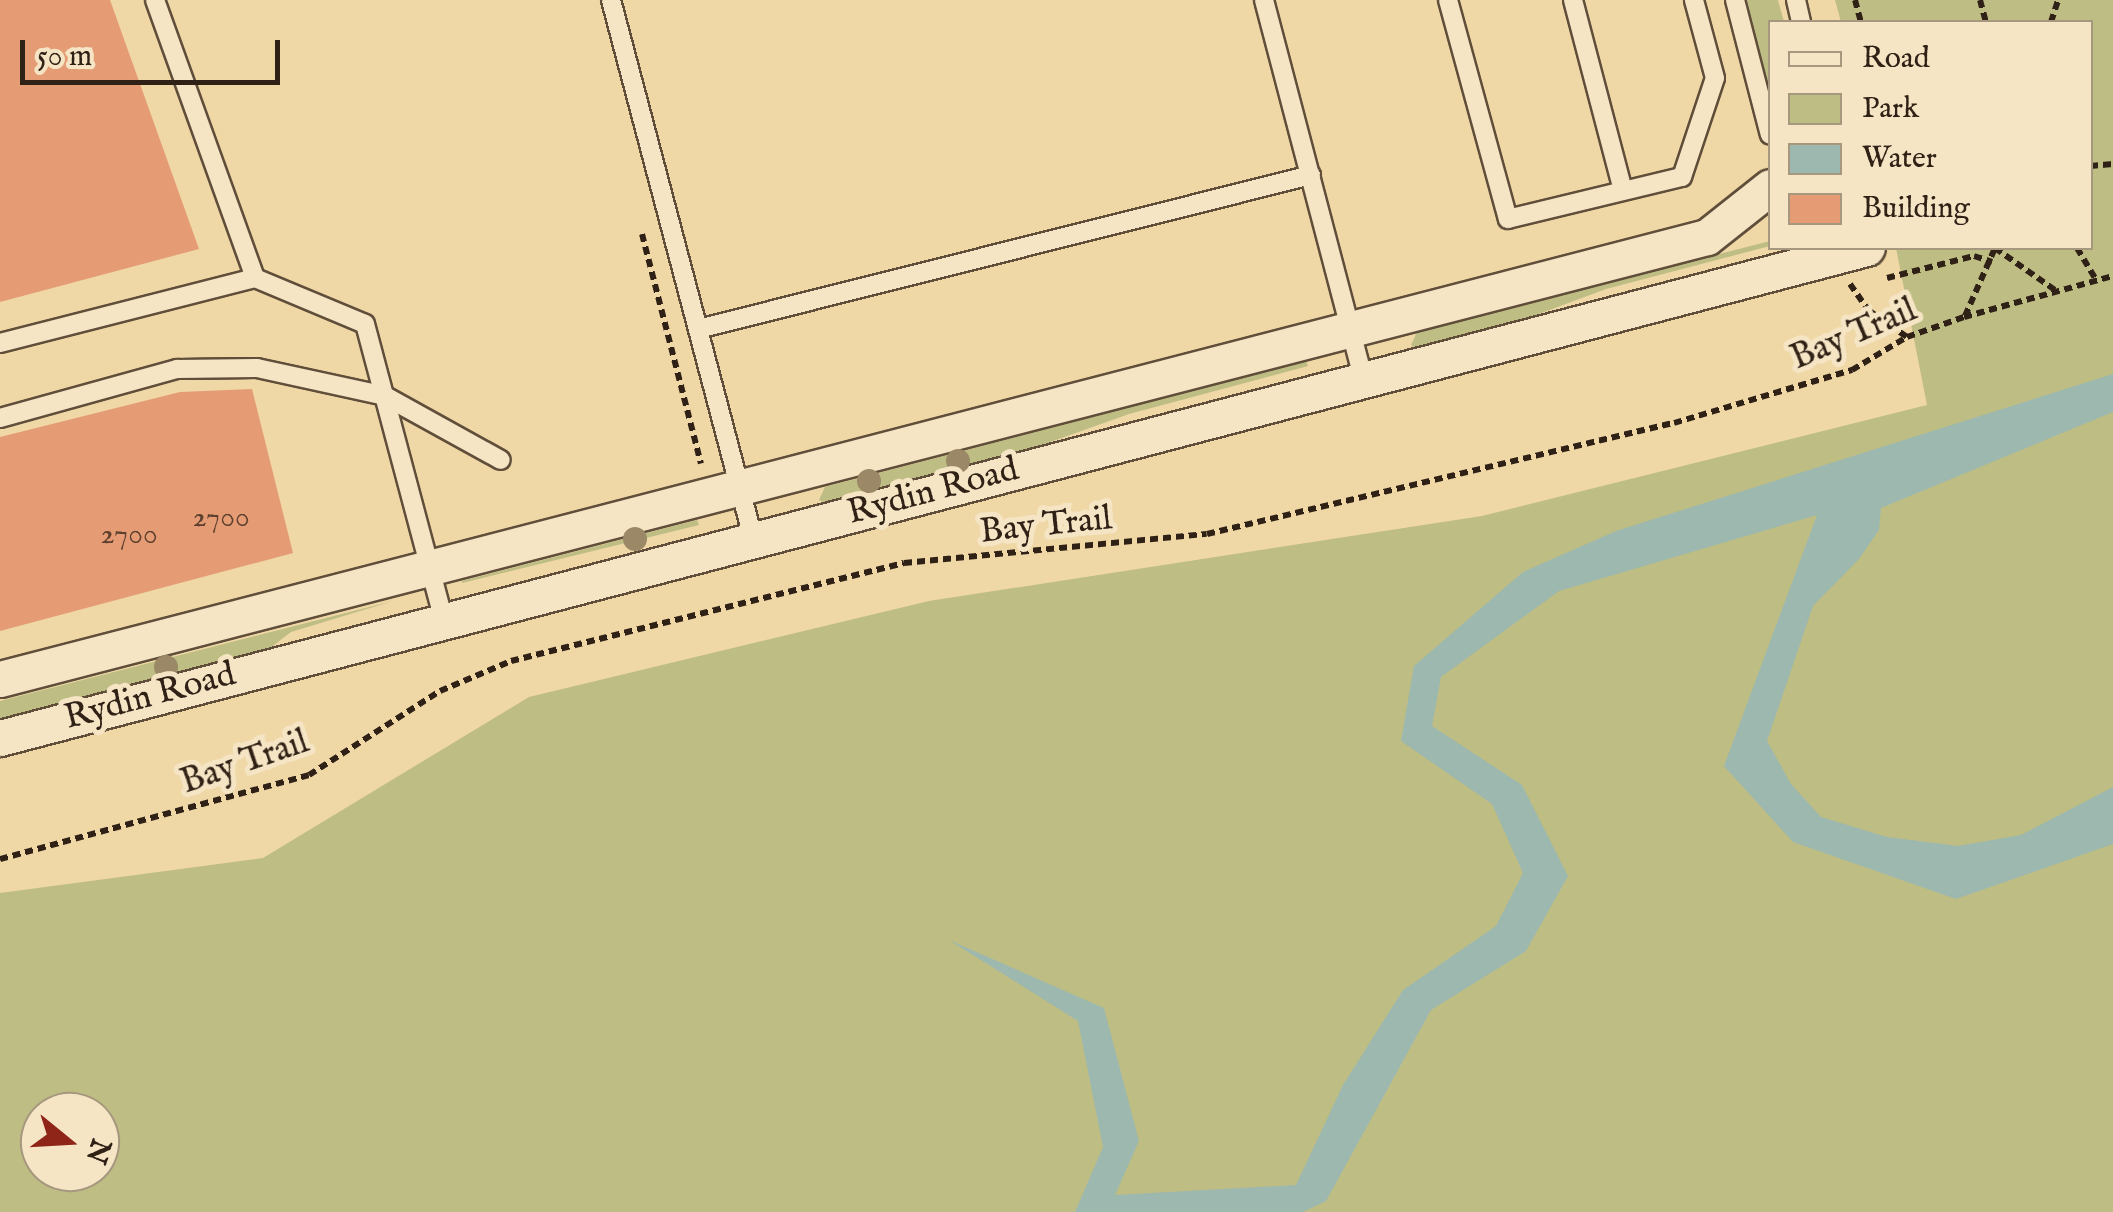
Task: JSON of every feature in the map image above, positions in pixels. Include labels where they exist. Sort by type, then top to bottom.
[{"type":"street","name":"Rydin Road","points":[[0,679],[431,572],[740,487],[1707,236],[1768,189]]},
{"type":"street","name":"Rydin Road","points":[[0,738],[443,617],[1364,380],[1854,263]]},
{"type":"lane","points":[[155,0],[255,278]]},
{"type":"lane","points":[[610,0],[754,538]]},
{"type":"lane","points":[[1264,0],[1364,380]]},
{"type":"lane","points":[[1448,0],[1508,220],[1682,177],[1715,78],[1694,0]]},
{"type":"lane","points":[[1573,0],[1623,191]]},
{"type":"lane","points":[[1736,0],[1768,127]]},
{"type":"lane","points":[[698,328],[1311,175]]},
{"type":"lane","points":[[0,343],[255,278],[366,324],[443,617]]},
{"type":"lane","points":[[0,418],[177,368],[303,373],[384,396],[500,460]]},
{"type":"path","points":[[1964,317],[1995,250]]},
{"type":"path","points":[[1999,250],[2056,290]]},
{"type":"path","points":[[2078,250],[2096,280]]},
{"type":"path","points":[[1908,337],[1868,310],[1854,263],[1960,258],[1992,262]]},
{"type":"path","name":"Bay Trail","points":[[0,860],[309,776],[440,691],[511,661],[904,563],[1207,534],[1674,423],[1852,370],[1908,337],[1964,317],[2113,276]]},
{"type":"green space","points":[[1746,0],[1778,0],[1783,20],[1768,20],[1768,88]]},
{"type":"green space","points":[[1835,0],[2113,0],[2113,1212],[0,1212],[0,893],[263,858],[529,697],[929,601],[1482,516],[1927,405],[1896,250],[2093,250],[2093,20],[1840,20]]},
{"type":"green space","points":[[1768,242],[1768,247],[1606,289],[1512,324],[1418,350],[1411,345],[1417,332]]},
{"type":"green space","points":[[1306,361],[1308,366],[1129,414],[1011,456],[828,504],[819,500],[825,487]]},
{"type":"green space","points":[[697,520],[699,525],[462,583],[462,581]]},
{"type":"green space","points":[[393,601],[291,632],[265,652],[0,721],[0,701]]},
{"type":"water","points":[[2113,374],[2113,412],[1881,508],[1879,530],[1859,559],[1813,606],[1767,741],[1791,784],[1821,817],[1887,837],[1958,846],[2021,835],[2113,787],[2113,844],[1956,899],[1793,842],[1724,766],[1817,515],[1559,591],[1441,677],[1432,726],[1522,785],[1568,876],[1526,951],[1431,1010],[1326,1201],[1303,1212],[1075,1212],[1103,1147],[1078,1021],[949,940],[1104,1008],[1139,1141],[1115,1195],[1296,1185],[1343,1085],[1403,990],[1496,926],[1523,873],[1492,804],[1401,741],[1414,666],[1523,572],[1616,531]]},
{"type":"building","points":[[0,0],[110,0],[199,249],[0,302]]},
{"type":"building","points":[[252,389],[293,553],[0,631],[0,437],[180,392]]}]
